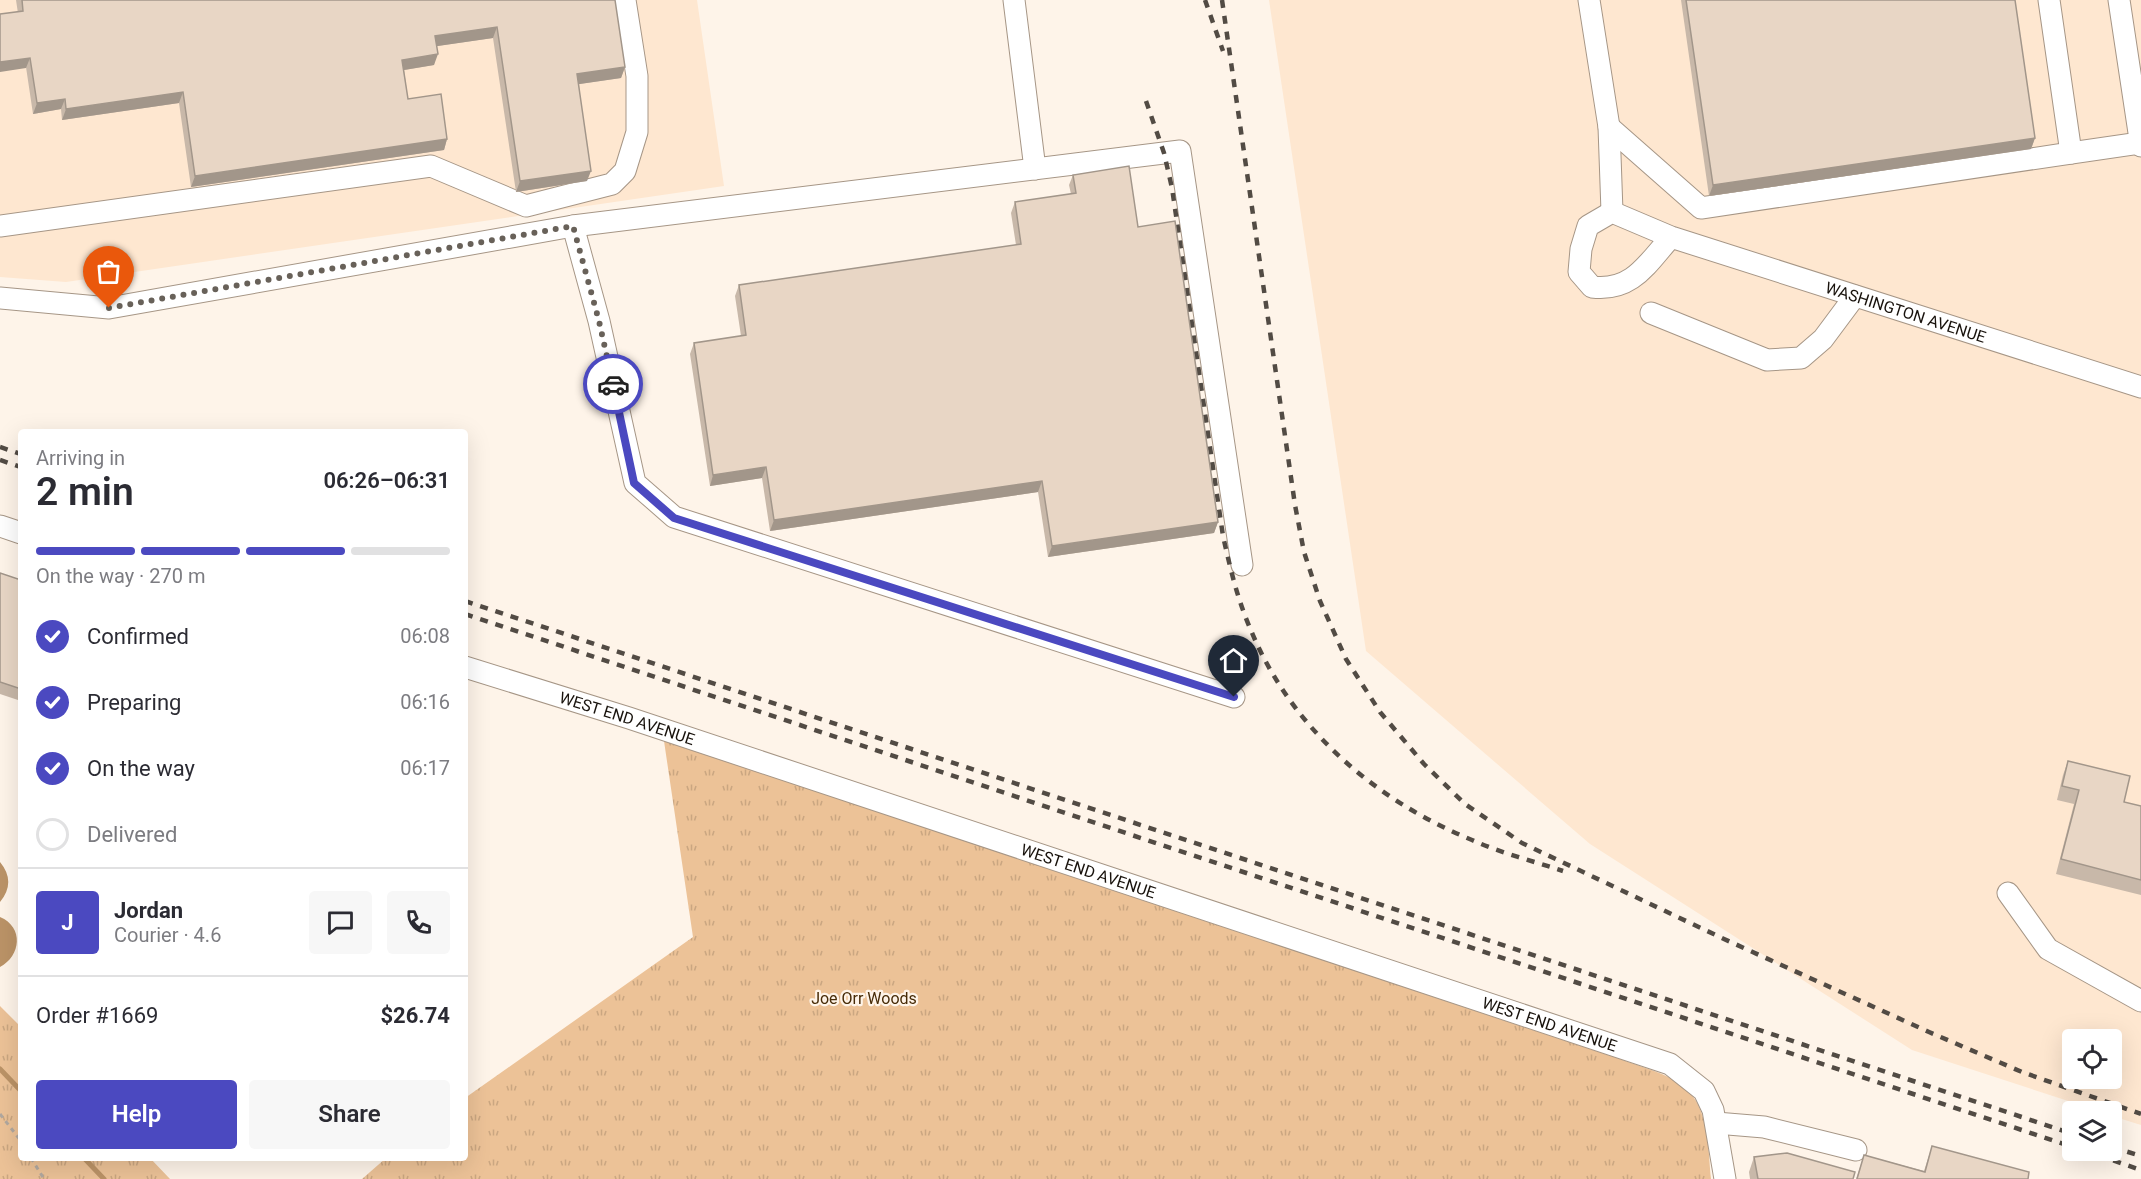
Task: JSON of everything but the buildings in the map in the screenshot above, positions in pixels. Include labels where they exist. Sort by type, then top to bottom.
[{"type":"street","points":[[0,226],[431,166],[526,206],[612,184],[625,171],[637,132],[637,76],[625,0]]},
{"type":"street","points":[[1014,0],[1035,169]]},
{"type":"street","points":[[1589,0],[1609,127],[1612,212],[1588,226],[1581,249],[1579,272],[1592,287],[1607,289],[1632,280],[1671,237]]},
{"type":"street","points":[[2049,0],[2071,153]]},
{"type":"street","points":[[1609,127],[1701,208],[2141,144],[2119,0]]},
{"type":"street","points":[[0,298],[109,308],[573,226],[1180,151],[1242,565]]},
{"type":"street","name":"WASHINGTON AVENUE","points":[[1612,212],[1671,237],[2141,387]]},
{"type":"street","points":[[573,226],[599,321],[634,483],[674,518],[1234,697]]},
{"type":"street","points":[[1651,313],[1767,360],[1801,358],[1823,339],[1855,296]]},
{"type":"street","points":[[0,526],[18,532]]},
{"type":"street","name":"WEST END AVENUE","points":[[468,668],[629,718],[1670,1064],[1704,1091],[1713,1110],[1716,1124]]},
{"type":"street","points":[[2008,893],[2048,949],[2141,1001]]},
{"type":"street","points":[[1725,1179],[1716,1124],[1764,1127],[1856,1150]]},
{"type":"path","points":[[0,1114],[18,1137]]},
{"type":"path","points":[[33,1161],[44,1179]]},
{"type":"shaded area","points":[[0,0],[697,0],[724,186],[66,282],[0,277]]},
{"type":"shaded area","points":[[1269,0],[2141,0],[2141,1125],[2122,1119],[2122,1101],[2068,1101],[1912,1050],[1590,844],[1366,651]]},
{"type":"shaded area","points":[[0,862],[8,877],[8,887],[0,902]]},
{"type":"shaded area","points":[[0,917],[13,927],[17,942],[12,956],[0,967]]},
{"type":"green space","name":"Joe Orr Woods","points":[[664,741],[1662,1074],[1684,1087],[1699,1106],[1706,1130],[1711,1179],[362,1179],[383,1161],[468,1161],[468,1096],[693,937]]},
{"type":"green space","points":[[0,1006],[18,1024],[18,1161],[153,1161],[170,1179],[0,1179]]},
{"type":"waterway","points":[[0,1069],[18,1088]]},
{"type":"waterway","points":[[87,1161],[104,1179]]},
{"type":"railway","points":[[1205,0],[1223,51]]},
{"type":"railway","points":[[1222,0],[1295,505],[1304,552],[1320,601],[1346,659],[1380,712],[1424,764],[1465,804],[1522,843],[1724,939],[1929,1032],[2022,1072],[2141,1114]]},
{"type":"railway","points":[[1146,101],[1164,153],[1172,188],[1223,536],[1241,605],[1267,664],[1288,697],[1312,728],[1339,756],[1369,781],[1402,804],[1472,840],[1563,871]]},
{"type":"railway","points":[[0,447],[18,453]]},
{"type":"railway","points":[[0,460],[18,466]]},
{"type":"railway","points":[[468,602],[2062,1130]]},
{"type":"railway","points":[[468,615],[2062,1143]]},
{"type":"railway","points":[[2122,1150],[2141,1156]]},
{"type":"railway","points":[[2115,1161],[2141,1170]]},
{"type":"way so far","points":[[109,308],[573,226],[599,321],[613,384]]},
{"type":"route","points":[[613,384],[634,483],[674,518],[1234,697]]}]
